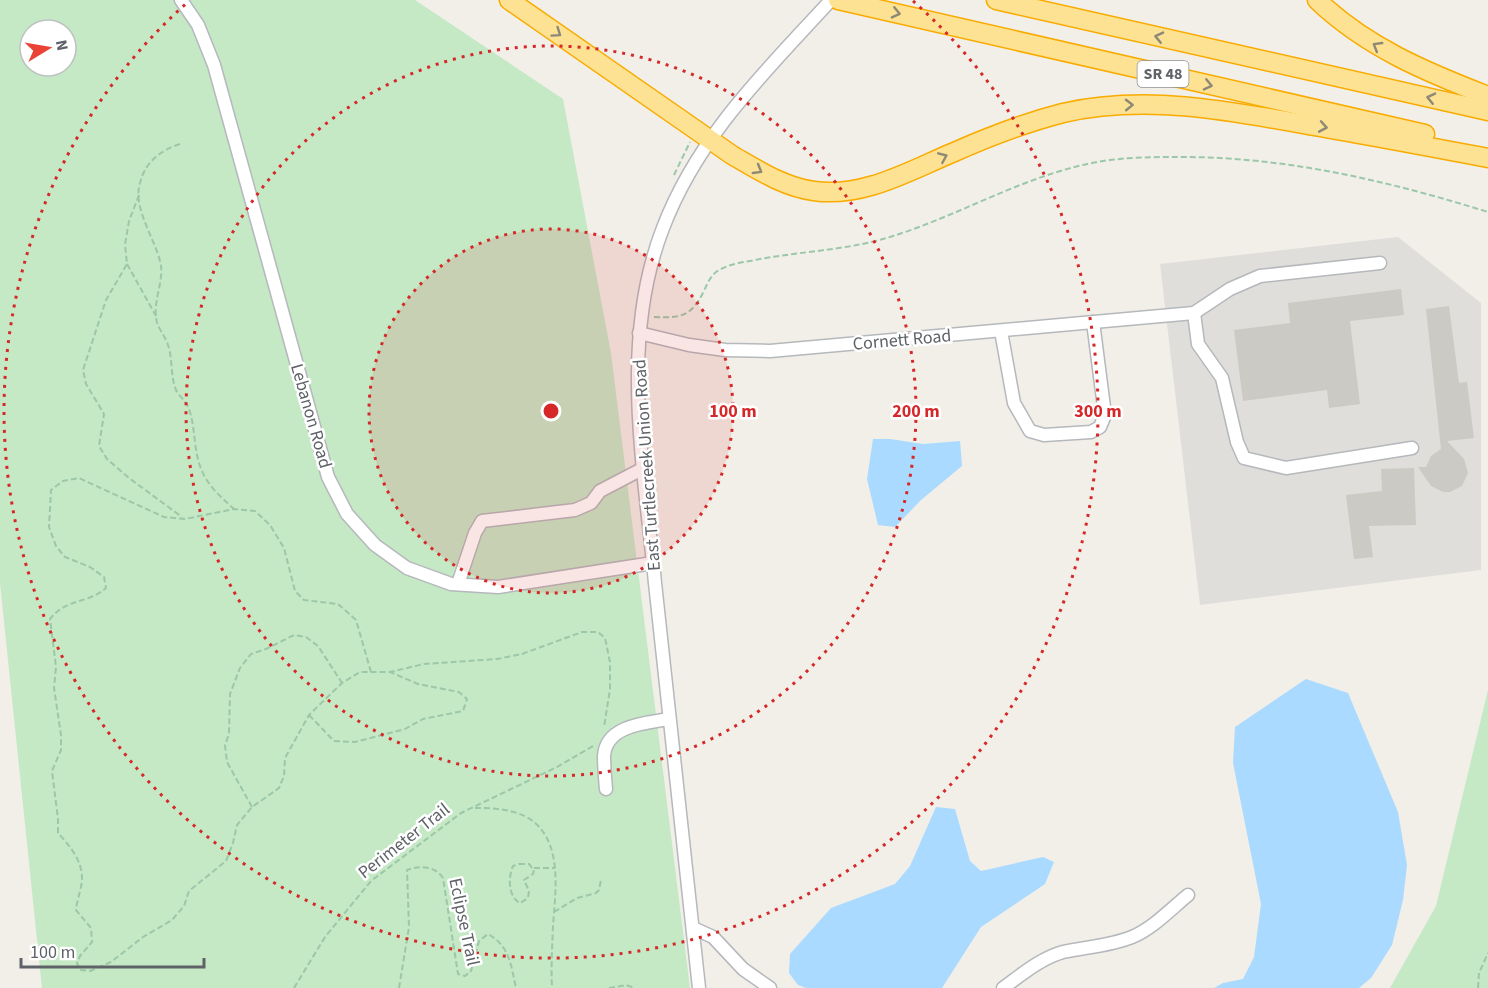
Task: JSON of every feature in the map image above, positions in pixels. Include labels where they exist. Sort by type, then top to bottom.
[{"type":"highway","points":[[509,0],[764,174],[789,185],[815,191],[851,191],[877,184],[1029,122],[1065,113],[1119,105],[1192,107],[1255,115],[1488,158]]},
{"type":"highway","name":"SR 48","points":[[838,0],[1488,148]]},
{"type":"highway","name":"SR 48","points":[[996,0],[1488,111]]},
{"type":"highway","points":[[1317,0],[1351,29],[1381,49],[1430,73],[1488,96]]},
{"type":"street","name":"Lebanon Road","points":[[181,0],[198,26],[214,65],[328,477],[347,514],[375,545],[407,568],[458,584],[498,587],[653,563]]},
{"type":"street","name":"East Turtlecreek Union Road","points":[[699,988],[644,468],[638,390],[641,316],[649,274],[662,230],[704,135],[747,92],[831,0]]},
{"type":"street","points":[[1380,263],[1260,276],[1230,289],[1194,313],[1197,344],[1222,378],[1244,459],[1286,468],[1413,448]]},
{"type":"street","name":"Cornett Road","points":[[639,333],[689,345],[725,350],[770,351],[1194,313]]},
{"type":"street","points":[[1001,331],[1014,403],[1030,431],[1044,435],[1091,432],[1100,427],[1106,415],[1092,322]]},
{"type":"street","points":[[458,584],[475,533],[482,521],[575,510],[591,503],[600,491],[644,468]]},
{"type":"street","points":[[606,789],[604,754],[609,733],[669,719]]},
{"type":"street","points":[[1003,988],[1030,968],[1061,952],[1089,948],[1131,937],[1150,928],[1188,896]]},
{"type":"street","points":[[693,928],[712,937],[743,969],[770,988]]},
{"type":"path","points":[[673,176],[689,144],[704,135]]},
{"type":"path","points":[[156,316],[161,266],[140,207],[139,184],[152,160],[166,148],[180,144]]},
{"type":"path","points":[[641,316],[680,317],[688,314],[699,300],[710,279],[727,266],[767,257],[871,242],[939,219],[1044,176],[1092,163],[1143,157],[1214,157],[1266,162],[1330,170],[1429,193],[1488,212]]},
{"type":"path","points":[[140,194],[125,245],[127,264],[156,316],[160,333],[168,345],[170,367],[176,390],[188,406],[202,472],[217,493],[234,508]]},
{"type":"path","points":[[127,264],[106,300],[83,370],[86,384],[104,414],[99,446],[107,459],[129,478],[184,519]]},
{"type":"path","points":[[371,672],[356,620],[338,604],[304,600],[295,591],[284,548],[270,525],[255,512],[234,508],[184,519],[164,517],[80,478],[63,481],[51,490],[49,527],[56,546],[65,557],[90,567],[104,577],[106,588],[96,597],[59,609],[50,619],[56,667],[54,688],[61,735],[61,750],[52,771],[58,819],[57,833],[69,845],[80,864],[82,879],[76,910],[91,928],[92,942],[77,963],[80,970],[90,970],[111,962],[172,920],[184,906],[189,891],[226,861],[237,825],[252,807],[279,788],[284,776],[285,758],[309,715],[342,683],[360,672],[371,672],[390,672],[424,664],[497,659],[522,654],[582,632],[598,632],[605,638],[610,662],[609,733]]},
{"type":"path","points":[[252,807],[227,762],[225,745],[229,734],[230,694],[240,668],[251,654],[266,650],[294,635],[306,637],[318,646],[342,683]]},
{"type":"path","points":[[309,715],[334,741],[355,742],[405,729],[423,719],[463,711],[467,699],[459,692],[418,684],[390,672]]},
{"type":"path","name":"Perimeter Trail","points":[[294,988],[325,937],[371,881],[461,813],[557,767],[609,733]]},
{"type":"path","name":"Perimeter Trail","points":[[472,808],[492,808],[514,812],[530,819],[543,832],[551,846],[556,893],[552,988]]},
{"type":"path","points":[[533,868],[533,874],[524,880],[529,891],[528,898],[523,903],[517,903],[510,885],[513,866],[529,864],[533,868],[555,868]]},
{"type":"path","name":"Eclipse Trail","points":[[399,988],[409,927],[407,870],[428,867],[439,872],[443,878],[458,974],[465,976],[471,971],[479,940],[488,934],[500,941],[509,959],[516,988]]},
{"type":"path","points":[[554,912],[577,898],[596,893],[601,880]]},
{"type":"path","points":[[1478,988],[1479,973],[1488,953]]},
{"type":"path","points":[[609,988],[626,985],[635,988]]},
{"type":"shaded area","points":[[1398,237],[1481,303],[1481,570],[1200,605],[1160,264]]},
{"type":"green space","points":[[0,0],[415,0],[563,99],[611,353],[690,988],[42,988],[0,583]]},
{"type":"green space","points":[[1488,690],[1488,988],[1390,988],[1436,906]]},
{"type":"water","points":[[873,439],[923,444],[960,441],[962,466],[921,500],[895,527],[878,525],[867,479]]},
{"type":"water","points":[[1306,679],[1348,693],[1398,812],[1407,865],[1403,900],[1392,945],[1371,978],[1359,988],[1214,988],[1223,983],[1243,979],[1254,957],[1261,904],[1233,763],[1235,727]]},
{"type":"water","points":[[936,807],[955,809],[970,861],[981,871],[1043,857],[1054,862],[1045,884],[981,927],[942,988],[806,988],[798,985],[789,973],[790,954],[831,908],[895,884],[910,866]]},
{"type":"building","points":[[1401,289],[1404,315],[1350,321],[1360,404],[1329,408],[1327,390],[1243,401],[1234,330],[1290,323],[1288,303]]},
{"type":"building","points":[[1449,306],[1459,383],[1467,382],[1474,438],[1447,441],[1464,459],[1468,473],[1462,486],[1450,492],[1443,492],[1431,486],[1418,467],[1426,467],[1431,456],[1441,449],[1426,309]]},
{"type":"building","points":[[1414,468],[1416,525],[1369,526],[1373,557],[1354,559],[1346,495],[1382,491],[1381,469]]}]
